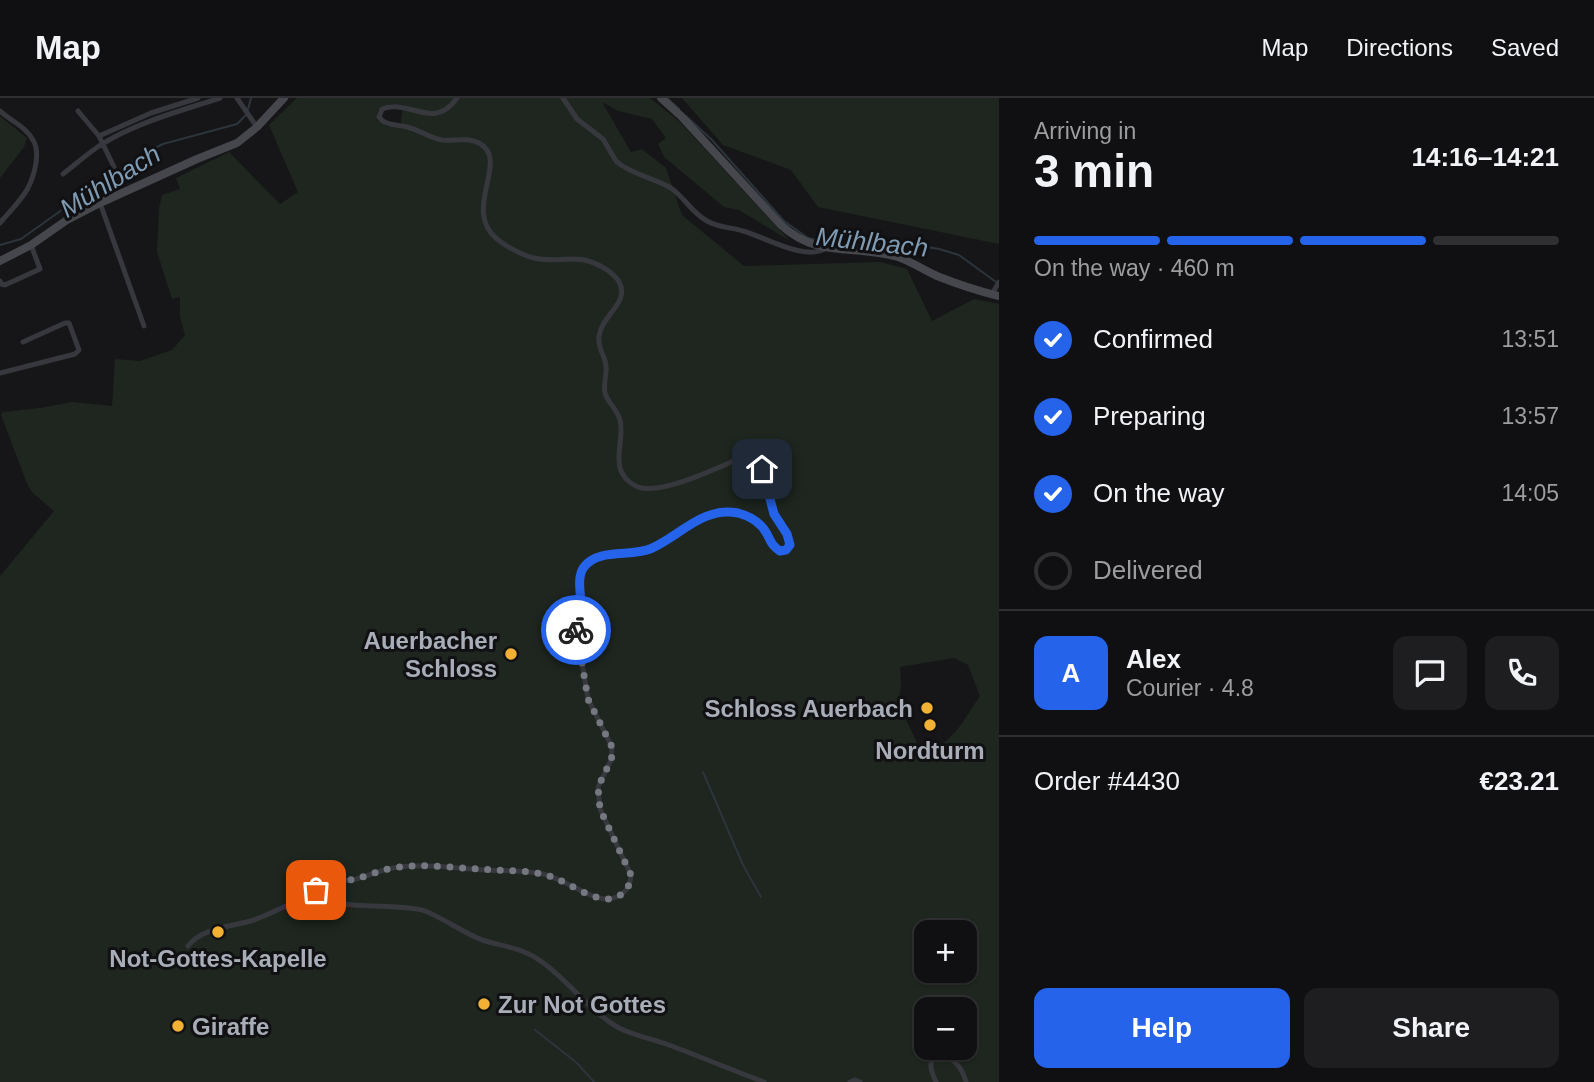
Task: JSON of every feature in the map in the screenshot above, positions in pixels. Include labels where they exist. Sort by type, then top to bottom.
[{"type":"main road","points":[[0,261],[31,245],[66,219],[237,143],[257,127],[284,98]]},
{"type":"main road","points":[[661,98],[787,230],[806,243],[896,257],[937,275],[997,290]]},
{"type":"street","points":[[99,136],[152,113],[198,98]]},
{"type":"street","points":[[63,174],[103,144],[133,128],[219,98]]},
{"type":"street","points":[[237,98],[257,127]]},
{"type":"street","points":[[316,894],[317,887],[322,883],[350,880],[392,868],[419,866],[533,872],[553,877],[593,896],[611,899],[623,894],[629,886],[631,875],[600,809],[598,793],[600,781],[611,760],[612,747],[588,699],[582,663],[573,637],[581,614],[582,571],[596,558],[613,553],[630,554],[647,550],[692,522],[724,512],[738,513],[756,521],[765,530],[774,547],[780,551],[789,548],[790,541],[774,514],[762,469],[752,459],[738,459],[691,478],[655,488],[638,487],[625,478],[620,464],[620,419],[606,394],[606,361],[598,344],[600,329],[621,301],[621,288],[617,279],[604,268],[585,259],[542,259],[529,256],[503,243],[492,234],[485,224],[483,213],[491,165],[484,146],[469,140],[436,139],[408,127],[381,121],[379,117],[382,109],[391,106],[441,113],[449,109],[457,98]]},
{"type":"street","points":[[563,98],[577,119],[603,139],[616,161],[671,189],[704,219],[720,227],[741,230],[796,249],[818,252],[826,248]]},
{"type":"street","points":[[0,111],[30,136],[37,150],[27,190],[0,223]]},
{"type":"street","points":[[78,111],[99,136],[114,167]]},
{"type":"street","points":[[152,113],[155,120]]},
{"type":"street","points":[[100,203],[144,326]]},
{"type":"street","points":[[0,281],[5,285],[40,269],[31,245]]},
{"type":"street","points":[[0,373],[75,354],[79,350],[69,323],[23,342]]},
{"type":"street","points":[[188,946],[199,935],[256,919],[316,894]]},
{"type":"street","points":[[316,894],[321,899],[333,902],[425,911],[481,939],[526,951],[544,963],[597,1012],[618,1027],[764,1082]]},
{"type":"street","points":[[936,1082],[931,1062],[934,1056],[940,1055],[962,1069],[966,1082]]},
{"type":"street","points":[[850,1082],[860,1082]]},
{"type":"shaded area","points":[[297,98],[650,98],[679,121],[790,241],[739,210],[724,207],[664,157],[658,144],[666,138],[652,119],[618,111],[602,102],[631,152],[642,149],[666,168],[682,215],[744,266],[880,262],[907,269],[932,321],[974,299],[999,304],[999,1082],[0,1082],[0,576],[54,511],[28,486],[1,415],[3,412],[72,402],[112,406],[115,359],[140,361],[172,350],[185,335],[180,317],[180,297],[172,299],[157,252],[162,195],[180,189],[176,178],[229,152],[280,204],[298,192],[269,125]],"holes":[[[403,105],[400,128],[386,126],[377,120],[380,107]],[[954,658],[968,665],[980,696],[956,732],[940,745],[920,749],[901,709],[900,667]]]},
{"type":"shaded area","points":[[682,98],[999,98],[999,244],[818,207],[791,170],[723,145]]},
{"type":"shaded area","points":[[0,116],[27,138],[24,147],[0,178]]},
{"type":"waterway","name":"Mühlbach","points":[[248,109],[251,98]]},
{"type":"waterway","name":"Mühlbach","points":[[667,98],[679,109]]},
{"type":"waterway","name":"Mühlbach","points":[[0,245],[21,239],[147,152],[163,144],[237,124],[246,115]]},
{"type":"waterway","name":"Mühlbach","points":[[686,116],[711,139],[784,221],[808,238],[834,244],[921,246],[939,249],[959,255],[996,282]]},
{"type":"waterway","points":[[703,772],[743,865],[761,897]]},
{"type":"waterway","points":[[535,1030],[577,1063],[594,1082]]},
{"type":"way so far","points":[[316,890],[322,883],[350,880],[392,868],[419,866],[533,872],[553,877],[593,896],[611,899],[623,894],[629,886],[631,875],[600,809],[598,793],[600,781],[613,751],[586,693],[582,663],[573,642],[576,630]]},
{"type":"place","name":"Auerbacher Schloss","points":[[511,654]]},
{"type":"place","name":"Schloss Auerbach","points":[[927,708]]},
{"type":"place","name":"Nordturm","points":[[930,725]]},
{"type":"place","name":"Not-Gottes-Kapelle","points":[[218,932]]},
{"type":"place","name":"Zur Not Gottes","points":[[484,1004]]},
{"type":"place","name":"Giraffe","points":[[178,1026]]},
{"type":"route","points":[[576,630],[581,614],[582,571],[596,558],[613,553],[630,554],[647,550],[692,522],[724,512],[751,518],[765,530],[774,547],[783,552],[789,548],[789,537],[774,514],[762,469]]}]
